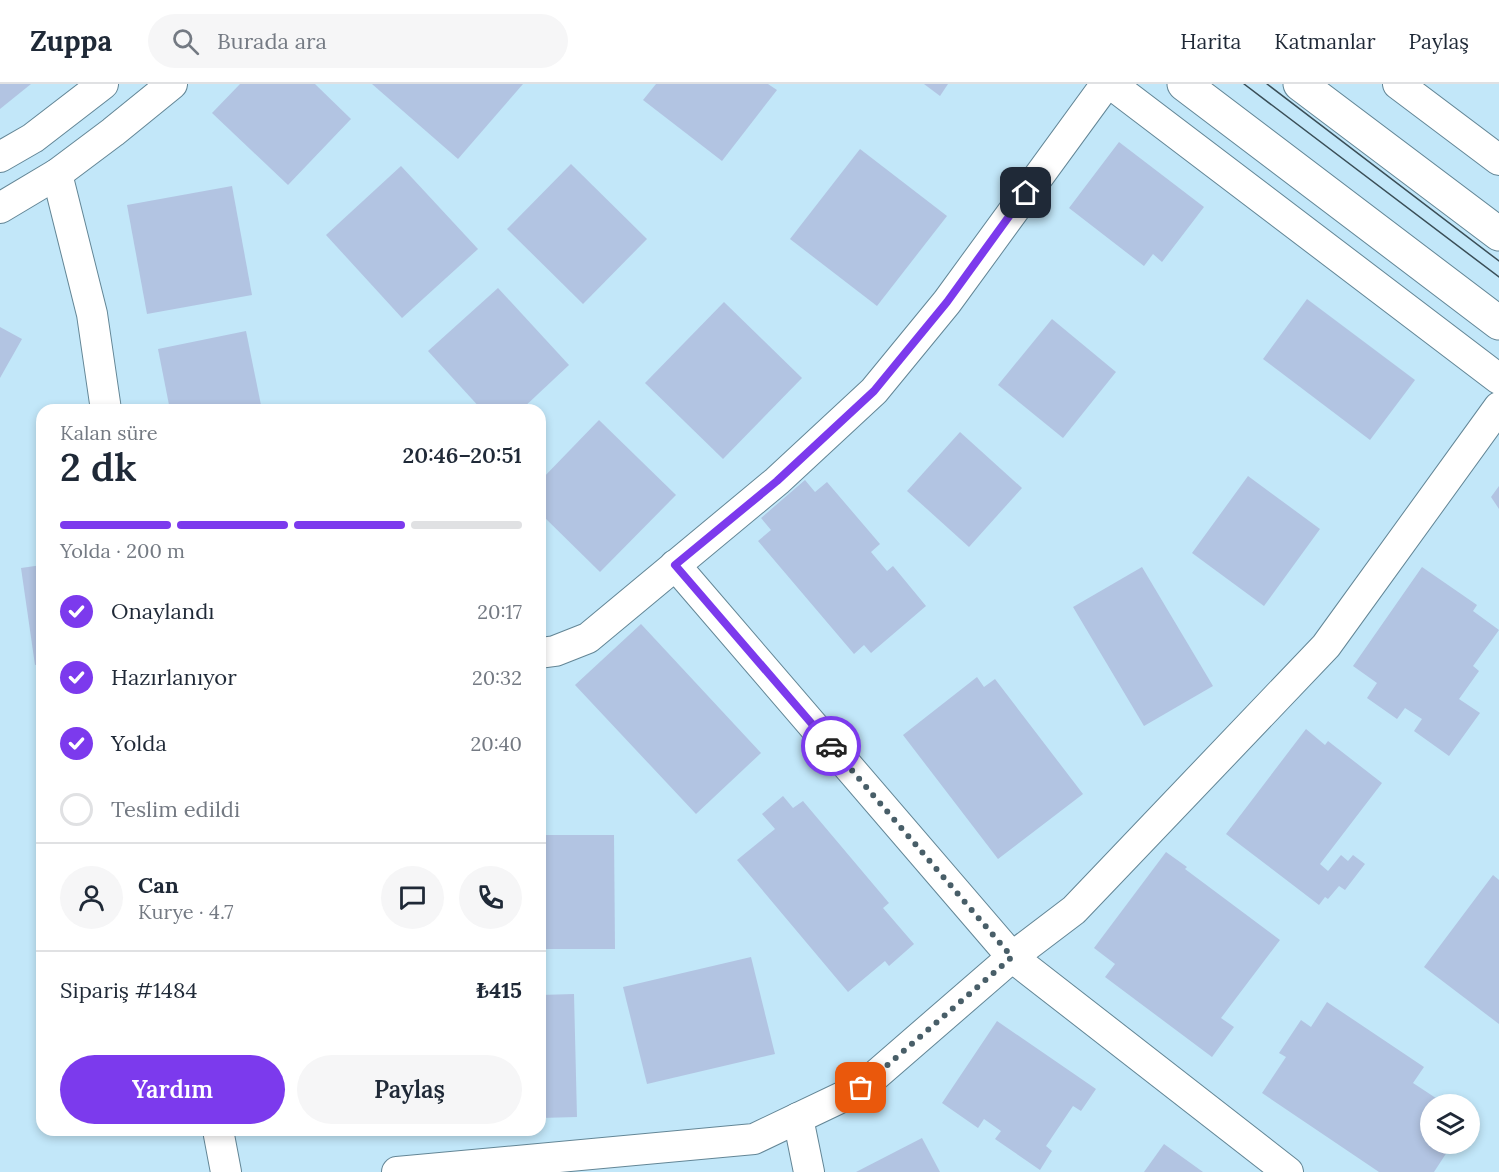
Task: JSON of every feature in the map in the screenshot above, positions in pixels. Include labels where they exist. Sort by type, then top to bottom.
[{"type":"main road","points":[[1184,84],[1499,322]]},
{"type":"main road","points":[[1300,84],[1499,234]]},
{"type":"street","points":[[0,157],[33,138],[103,84]]},
{"type":"street","points":[[0,208],[57,174],[172,84]]},
{"type":"street","points":[[546,652],[588,638],[777,481],[874,391],[947,302],[1106,84]]},
{"type":"street","points":[[1111,84],[1499,379]]},
{"type":"street","points":[[1398,84],[1499,160]]},
{"type":"street","points":[[57,174],[92,314],[105,404]]},
{"type":"street","points":[[397,1172],[754,1139],[861,1088],[1012,957],[1074,910],[1326,646],[1499,407]]},
{"type":"street","points":[[675,565],[1012,957],[1288,1172]]},
{"type":"street","points":[[798,1118],[808,1172]]},
{"type":"street","points":[[219,1136],[226,1172]]},
{"type":"building","points":[[0,84],[31,84],[0,109]]},
{"type":"building","points":[[240,84],[315,84],[351,119],[288,185],[212,113]]},
{"type":"building","points":[[372,84],[523,84],[458,159]]},
{"type":"building","points":[[656,84],[768,84],[777,90],[722,161],[643,100]]},
{"type":"building","points":[[924,84],[948,84],[940,96]]},
{"type":"building","points":[[1119,142],[1204,207],[1162,262],[1153,254],[1144,266],[1069,208]]},
{"type":"building","points":[[860,149],[947,216],[877,306],[790,239]]},
{"type":"building","points":[[571,164],[647,239],[583,304],[507,229]]},
{"type":"building","points":[[401,166],[478,249],[402,318],[326,235]]},
{"type":"building","points":[[232,186],[252,295],[147,314],[127,205]]},
{"type":"building","points":[[498,288],[569,365],[527,404],[477,404],[428,351]]},
{"type":"building","points":[[1307,299],[1415,380],[1370,440],[1263,359]]},
{"type":"building","points":[[724,302],[802,378],[723,459],[645,383]]},
{"type":"building","points":[[1052,319],[1116,372],[1063,438],[998,385]]},
{"type":"building","points":[[0,327],[22,339],[0,378]]},
{"type":"building","points":[[246,331],[261,404],[169,404],[158,349]]},
{"type":"building","points":[[599,420],[676,495],[600,572],[546,519],[546,475]]},
{"type":"building","points":[[960,432],[1022,488],[969,547],[907,491]]},
{"type":"building","points":[[1248,476],[1320,529],[1264,606],[1192,553]]},
{"type":"building","points":[[805,480],[815,492],[827,482],[880,544],[871,552],[887,571],[893,566],[926,606],[871,653],[864,645],[854,654],[758,541],[771,530],[761,518]]},
{"type":"building","points":[[1499,486],[1499,509],[1491,497]]},
{"type":"building","points":[[36,566],[36,665],[35,665],[21,568]]},
{"type":"building","points":[[1142,567],[1213,686],[1144,726],[1073,607]]},
{"type":"building","points":[[1422,567],[1477,605],[1473,611],[1499,630],[1473,666],[1479,671],[1459,699],[1480,713],[1449,756],[1414,731],[1422,719],[1405,708],[1397,719],[1367,698],[1377,683],[1353,666]]},
{"type":"building","points":[[641,624],[761,753],[696,814],[575,685]]},
{"type":"building","points":[[977,677],[984,687],[995,679],[1083,794],[998,859],[903,735]]},
{"type":"building","points":[[1306,729],[1325,745],[1328,741],[1382,783],[1320,864],[1328,871],[1341,855],[1348,861],[1353,855],[1365,864],[1345,890],[1339,886],[1328,899],[1325,897],[1319,905],[1226,834]]},
{"type":"building","points":[[783,796],[793,808],[803,801],[889,903],[883,908],[914,944],[889,966],[885,961],[848,992],[737,860],[775,829],[762,814]]},
{"type":"building","points":[[546,835],[614,835],[615,949],[546,949]]},
{"type":"building","points":[[1166,852],[1187,867],[1185,869],[1280,940],[1221,1018],[1234,1027],[1212,1057],[1105,977],[1115,964],[1094,948]]},
{"type":"building","points":[[1493,875],[1499,880],[1499,1024],[1424,967]]},
{"type":"building","points":[[751,957],[775,1054],[647,1084],[623,987]]},
{"type":"building","points":[[574,994],[577,1117],[546,1118],[546,995]]},
{"type":"building","points":[[1327,1002],[1424,1067],[1413,1083],[1430,1094],[1420,1094],[1420,1154],[1446,1154],[1434,1172],[1379,1172],[1262,1093],[1286,1057],[1279,1053],[1301,1020],[1311,1027]]},
{"type":"building","points":[[997,1021],[1096,1089],[1081,1111],[1073,1106],[1046,1146],[1052,1151],[1040,1170],[995,1139],[1001,1131],[984,1119],[978,1128],[942,1103]]},
{"type":"building","points":[[922,1138],[940,1172],[856,1172]]},
{"type":"building","points":[[1164,1144],[1203,1172],[1144,1172]]},
{"type":"tram line","points":[[1244,84],[1499,277]]},
{"type":"tram line","points":[[1267,84],[1499,261]]},
{"type":"way so far","points":[[831,746],[1012,957],[861,1088]]},
{"type":"route","points":[[831,746],[675,565],[777,481],[874,391],[947,302],[1026,193]]}]
